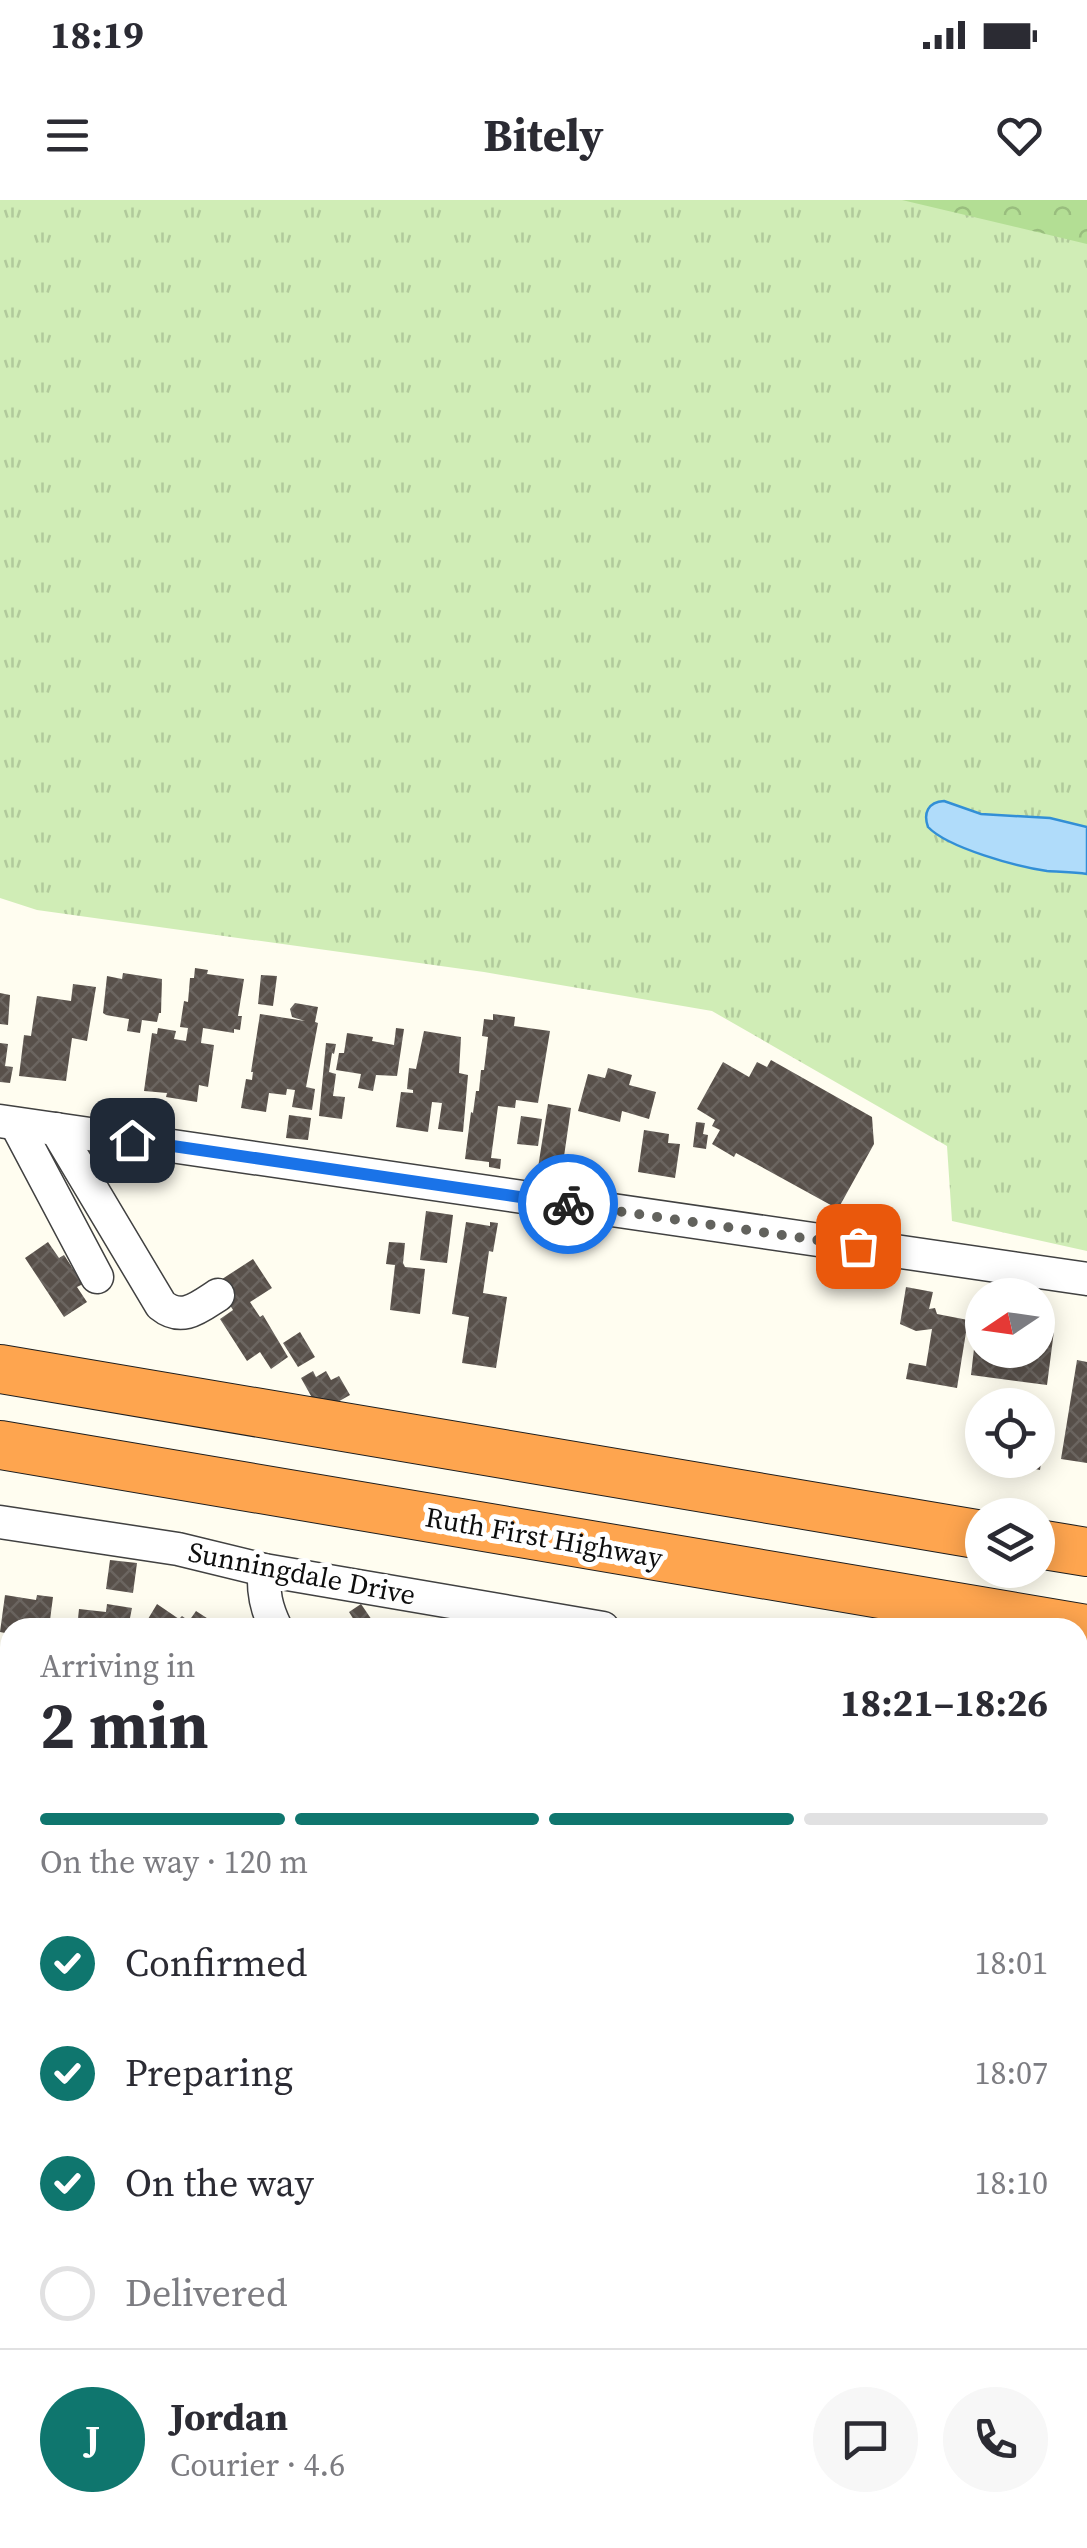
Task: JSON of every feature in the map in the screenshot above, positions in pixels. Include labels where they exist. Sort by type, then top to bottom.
[{"type":"highway","points":[[0,1369],[965,1531]]},
{"type":"highway","name":"Ruth First Highway","points":[[0,1445],[1022,1618]]},
{"type":"highway","points":[[1055,1547],[1087,1552]]},
{"type":"street","points":[[8,1122],[1087,1279]]},
{"type":"street","points":[[8,1122],[97,1277]]},
{"type":"street","points":[[56,1129],[161,1305],[183,1315],[218,1296]]},
{"type":"street","name":"Sunningdale Drive","points":[[0,1522],[178,1548],[264,1570],[545,1618]]},
{"type":"street","points":[[264,1570],[263,1591],[271,1618]]},
{"type":"green space","points":[[0,200],[929,200],[1087,243],[1087,1251],[952,1221],[947,1146],[712,1011],[484,972],[37,910],[0,898]]},
{"type":"green space","points":[[902,200],[1087,200],[1087,244]]},
{"type":"water","points":[[944,801],[981,814],[1050,818],[1087,827],[1087,874],[1019,865],[951,842],[928,827],[927,822],[931,806]]},
{"type":"building","points":[[195,968],[208,970],[207,974],[244,979],[238,1016],[242,1016],[240,1030],[234,1029],[234,1033],[203,1028],[201,1043],[214,1045],[208,1087],[199,1085],[197,1102],[144,1091],[152,1033],[157,1034],[158,1028],[176,1031],[174,1039],[186,1041],[188,1028],[180,1027]]},
{"type":"building","points":[[123,973],[162,979],[161,1013],[157,1022],[142,1020],[140,1033],[127,1031],[129,1019],[103,1013],[107,976],[122,979]]},
{"type":"building","points":[[261,975],[277,976],[273,1006],[258,1004]]},
{"type":"building","points":[[73,984],[96,987],[87,1041],[72,1038],[66,1081],[19,1076],[24,1035],[31,1036],[37,996],[71,1001]]},
{"type":"building","points":[[0,993],[10,995],[8,1025],[0,1024]]},
{"type":"building","points":[[295,1003],[318,1007],[306,1087],[315,1089],[312,1110],[292,1107],[295,1090],[287,1089],[286,1095],[269,1093],[266,1112],[241,1108],[246,1079],[252,1080],[260,1014],[305,1021],[292,1017],[290,1009]]},
{"type":"building","points":[[493,1014],[515,1017],[514,1026],[550,1031],[538,1103],[516,1100],[515,1108],[498,1106],[491,1158],[501,1159],[500,1169],[489,1167],[489,1162],[465,1159],[471,1112],[484,1070],[488,1037],[482,1036],[484,1019],[493,1020]]},
{"type":"building","points":[[396,1028],[404,1029],[397,1076],[376,1075],[373,1091],[358,1088],[361,1074],[336,1070],[347,1033],[394,1045]]},
{"type":"building","points":[[424,1031],[461,1037],[459,1073],[468,1075],[463,1132],[438,1129],[442,1103],[432,1102],[428,1132],[396,1127],[401,1092],[413,1093],[407,1089],[409,1068],[416,1069]]},
{"type":"building","points":[[0,1043],[8,1044],[5,1066],[13,1067],[10,1083],[0,1082]]},
{"type":"building","points":[[326,1043],[336,1044],[329,1072],[336,1074],[333,1096],[345,1097],[342,1119],[319,1116]]},
{"type":"building","points":[[771,1060],[872,1117],[874,1144],[838,1209],[736,1153],[734,1157],[712,1144],[720,1130],[712,1126],[715,1120],[697,1109],[723,1062],[749,1077],[757,1062],[767,1067]]},
{"type":"building","points":[[608,1068],[632,1075],[629,1085],[656,1092],[649,1119],[622,1111],[620,1122],[578,1111],[588,1074],[605,1078]]},
{"type":"building","points":[[548,1104],[571,1108],[561,1177],[537,1174]]},
{"type":"building","points":[[289,1115],[311,1118],[308,1140],[286,1138]]},
{"type":"building","points":[[521,1116],[542,1119],[538,1146],[517,1144]]},
{"type":"building","points":[[696,1122],[705,1123],[706,1149],[693,1147]]},
{"type":"building","points":[[644,1130],[669,1134],[668,1143],[680,1144],[675,1178],[638,1172]]},
{"type":"building","points":[[426,1211],[453,1215],[447,1263],[420,1260]]},
{"type":"building","points":[[466,1222],[490,1226],[490,1222],[498,1223],[483,1293],[507,1297],[496,1368],[462,1363],[469,1317],[452,1314]]},
{"type":"building","points":[[48,1242],[59,1258],[64,1255],[83,1284],[77,1287],[87,1302],[64,1317],[25,1258]]},
{"type":"building","points":[[389,1242],[405,1243],[405,1267],[425,1269],[420,1314],[390,1310],[395,1265],[386,1264]]},
{"type":"building","points":[[253,1259],[272,1288],[250,1302],[260,1317],[263,1315],[288,1357],[271,1369],[260,1352],[247,1361],[220,1319],[233,1310],[216,1283]]},
{"type":"building","points":[[906,1287],[933,1292],[929,1309],[935,1308],[937,1314],[965,1319],[957,1388],[906,1379],[909,1363],[926,1366],[932,1329],[916,1331],[900,1324]]},
{"type":"building","points":[[300,1332],[315,1357],[298,1367],[283,1343]]},
{"type":"building","points":[[1077,1360],[1087,1362],[1087,1463],[1061,1459]]},
{"type":"building","points":[[972,1368],[1049,1368],[1047,1385],[971,1375]]},
{"type":"building","points":[[313,1371],[316,1377],[326,1371],[331,1380],[339,1376],[350,1395],[320,1412],[301,1378]]},
{"type":"building","points":[[110,1560],[137,1563],[133,1593],[106,1589]]},
{"type":"building","points":[[5,1595],[36,1600],[37,1595],[53,1597],[50,1618],[2,1618]]},
{"type":"building","points":[[107,1604],[132,1608],[130,1618],[78,1618],[79,1609],[106,1612]]},
{"type":"building","points":[[157,1604],[178,1618],[149,1618]]},
{"type":"building","points":[[361,1604],[371,1618],[353,1618],[349,1612]]},
{"type":"way so far","points":[[568,1204],[858,1246]]},
{"type":"route","points":[[132,1140],[568,1204]]}]
